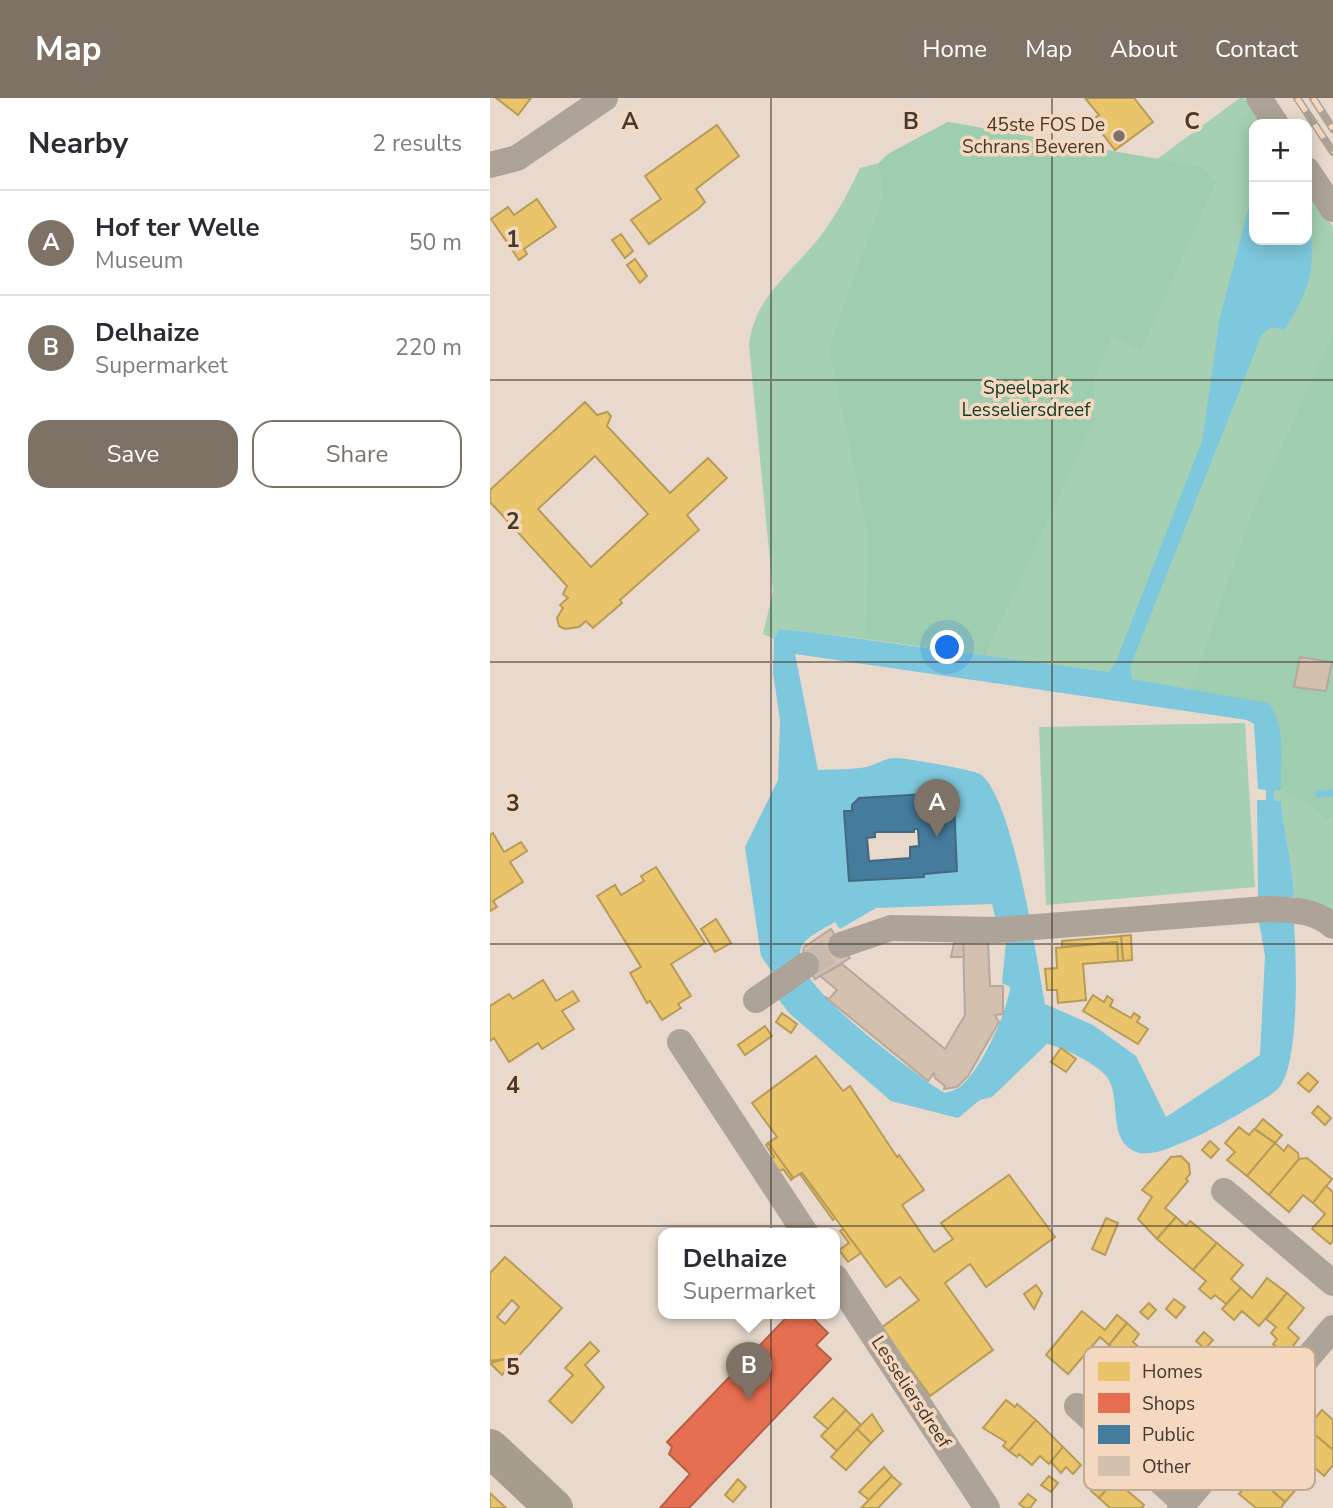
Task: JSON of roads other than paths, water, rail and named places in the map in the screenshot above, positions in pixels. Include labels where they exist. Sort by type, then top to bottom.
[{"type":"main road","points":[[490,1448],[554,1508]]},
{"type":"street","points":[[490,165],[517,158],[605,98]]},
{"type":"street","points":[[1259,98],[1273,119]]},
{"type":"street","points":[[1312,178],[1333,209]]},
{"type":"street","points":[[841,945],[891,928],[997,930],[1266,909],[1300,910],[1323,918],[1333,926]]},
{"type":"street","points":[[765,994],[806,965]]},
{"type":"street","points":[[680,1042],[802,1228]]},
{"type":"street","points":[[1224,1191],[1333,1283]]},
{"type":"street","name":"Lesseliersdreef","points":[[840,1285],[987,1508]]},
{"type":"street","points":[[1315,1349],[1333,1328]]},
{"type":"street","points":[[1077,1406],[1084,1413]]},
{"type":"street","points":[[1166,1490],[1182,1505],[1195,1490]]},
{"type":"water","points":[[1249,207],[1249,245],[1312,245],[1310,275],[1301,300],[1284,330],[1272,327],[1262,334],[1130,667],[1132,679],[1268,703],[1278,722],[1280,733],[1281,790],[1274,790],[1274,800],[1281,801],[1294,897],[1258,898],[1257,800],[1266,800],[1266,790],[1258,789],[1254,724],[1247,720],[795,654],[818,770],[860,768],[892,758],[902,759],[975,772],[992,788],[1003,813],[1022,881],[1045,1004],[1093,1025],[1136,1056],[1166,1117],[1260,1055],[1265,956],[1259,922],[1294,922],[1295,1010],[1290,1059],[1285,1078],[1271,1095],[1220,1125],[1168,1148],[1145,1154],[1132,1150],[1120,1135],[1114,1095],[1107,1077],[1078,1056],[1047,1044],[992,1097],[980,1100],[958,1118],[891,1101],[789,1013],[779,1000],[784,989],[761,956],[745,847],[778,780],[780,720],[773,673],[774,639],[779,629],[1109,672],[1115,664],[1202,441],[1220,317]],"holes":[[[943,793],[954,803],[957,871],[924,874],[923,877],[849,881],[844,811],[852,811],[852,805],[859,798]],[[992,904],[996,920],[1008,922],[1002,983],[1010,987],[1008,998],[992,1040],[977,1067],[959,1087],[945,1093],[896,1059],[850,1021],[812,980],[801,962],[801,948],[811,936],[835,922],[840,929],[876,908]]]},
{"type":"waterway","points":[[1319,794],[1333,793]]},
{"type":"tunnel","points":[[806,965],[841,945]]},
{"type":"railway","points":[[1297,98],[1333,152]]},
{"type":"railway","points":[[1313,98],[1333,129]]},
{"type":"place","name":"45ste FOS De Schrans Beveren","points":[[1119,136]]},
{"type":"place","name":"Hof ter Welle","points":[[937,837]]},
{"type":"place","name":"Delhaize","points":[[749,1400]]},
{"type":"park label","name":"Speelpark Lesseliersdreef","points":[[1026,399]]}]
